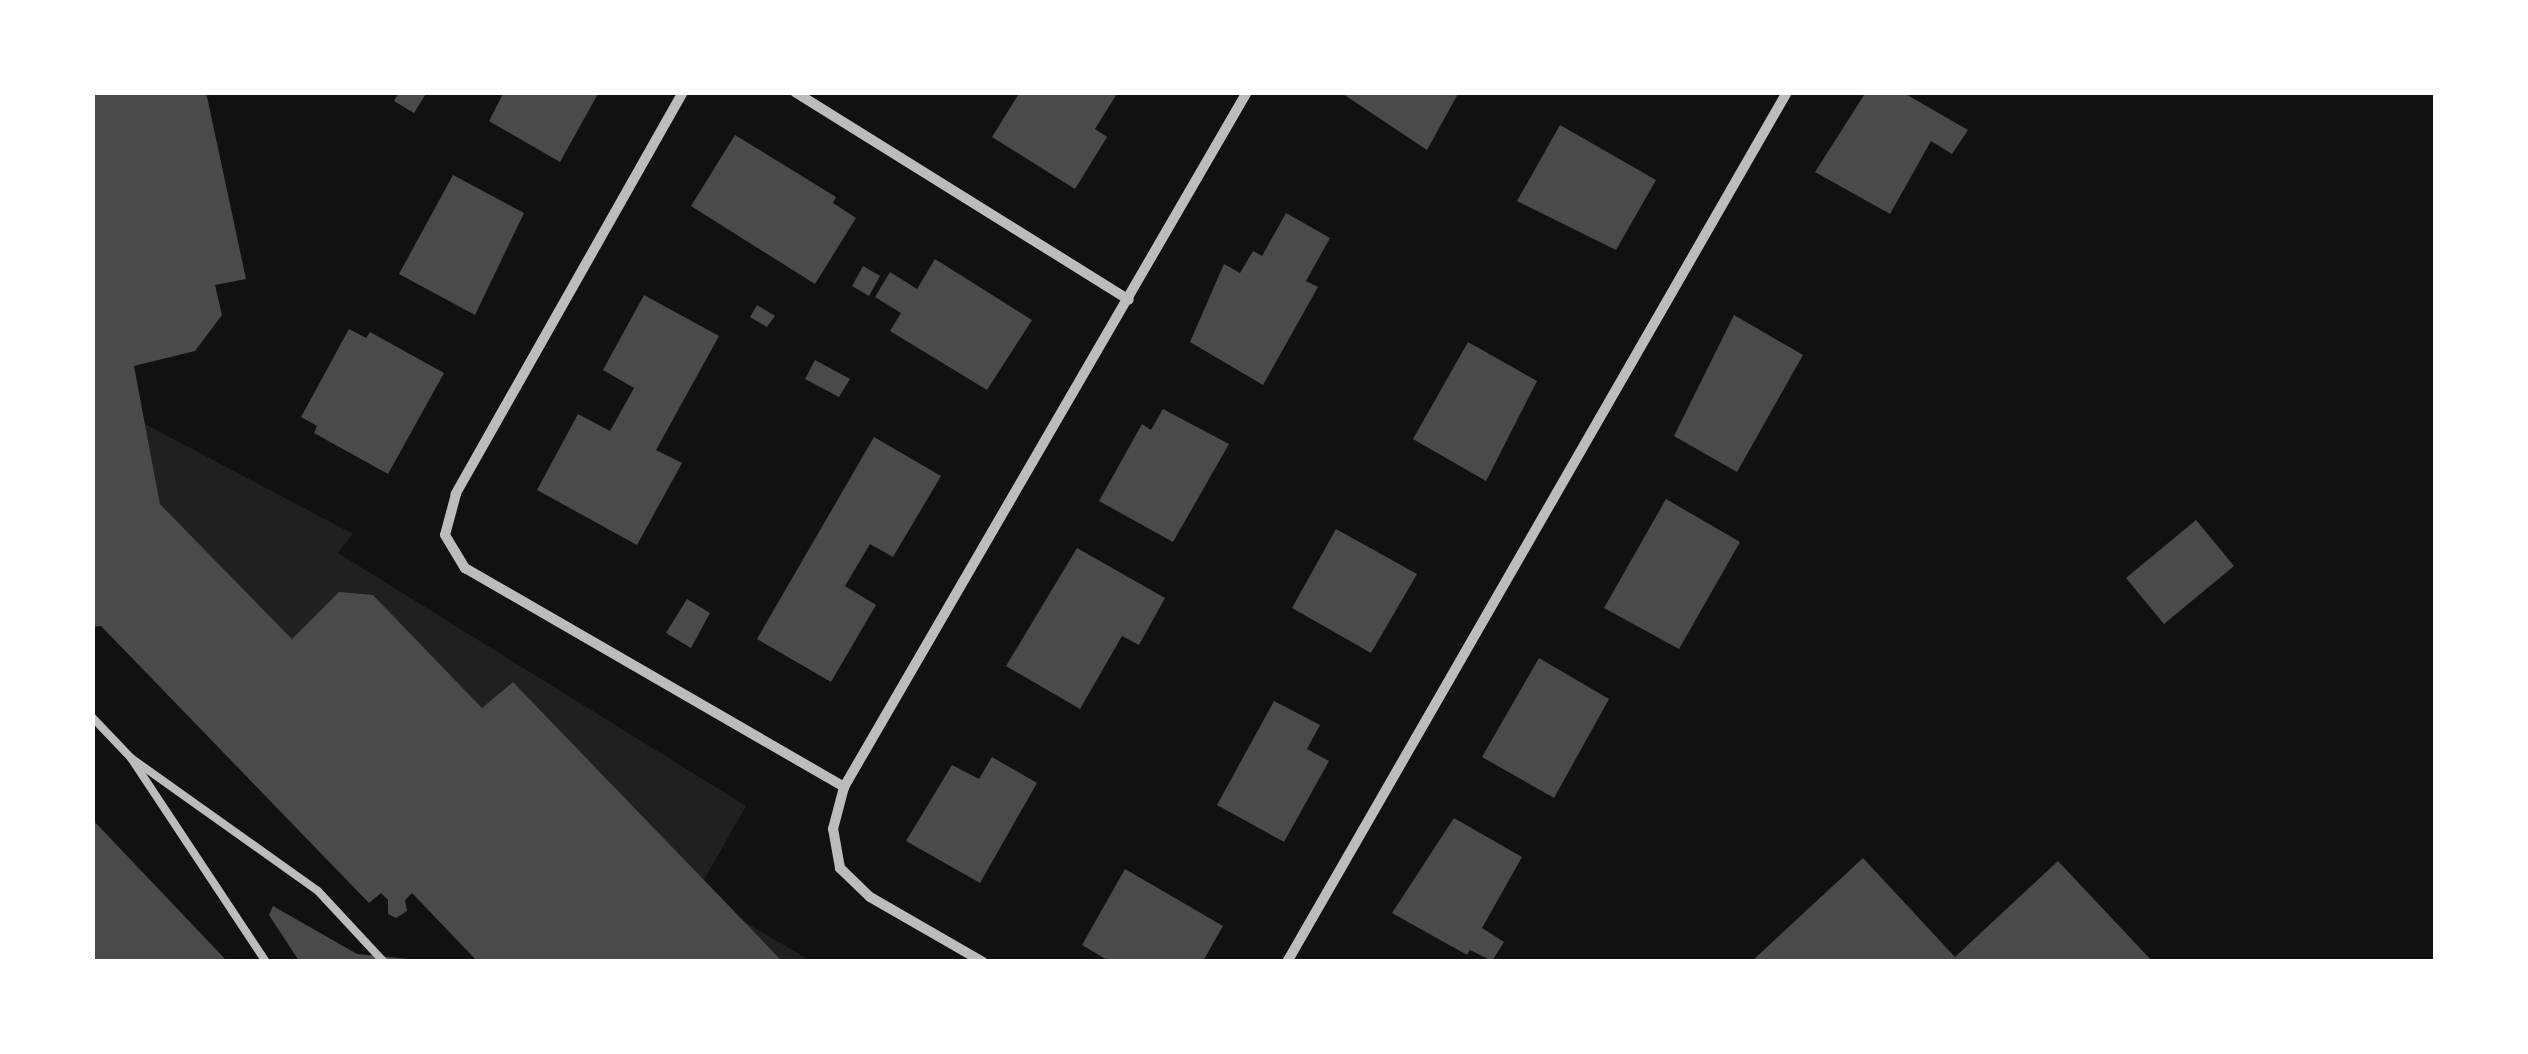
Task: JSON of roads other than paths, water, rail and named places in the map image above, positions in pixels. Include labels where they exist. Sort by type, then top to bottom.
[{"type":"street","points":[[683,92],[456,494],[445,535],[465,568],[844,788]]},
{"type":"street","points":[[795,92],[1128,300]]},
{"type":"street","points":[[983,962],[870,897],[840,868],[832,829],[844,788],[1246,92]]},
{"type":"street","points":[[1287,962],[1787,92]]},
{"type":"lane","points":[[92,717],[131,758],[266,962]]},
{"type":"lane","points":[[131,758],[318,890],[384,962]]}]
